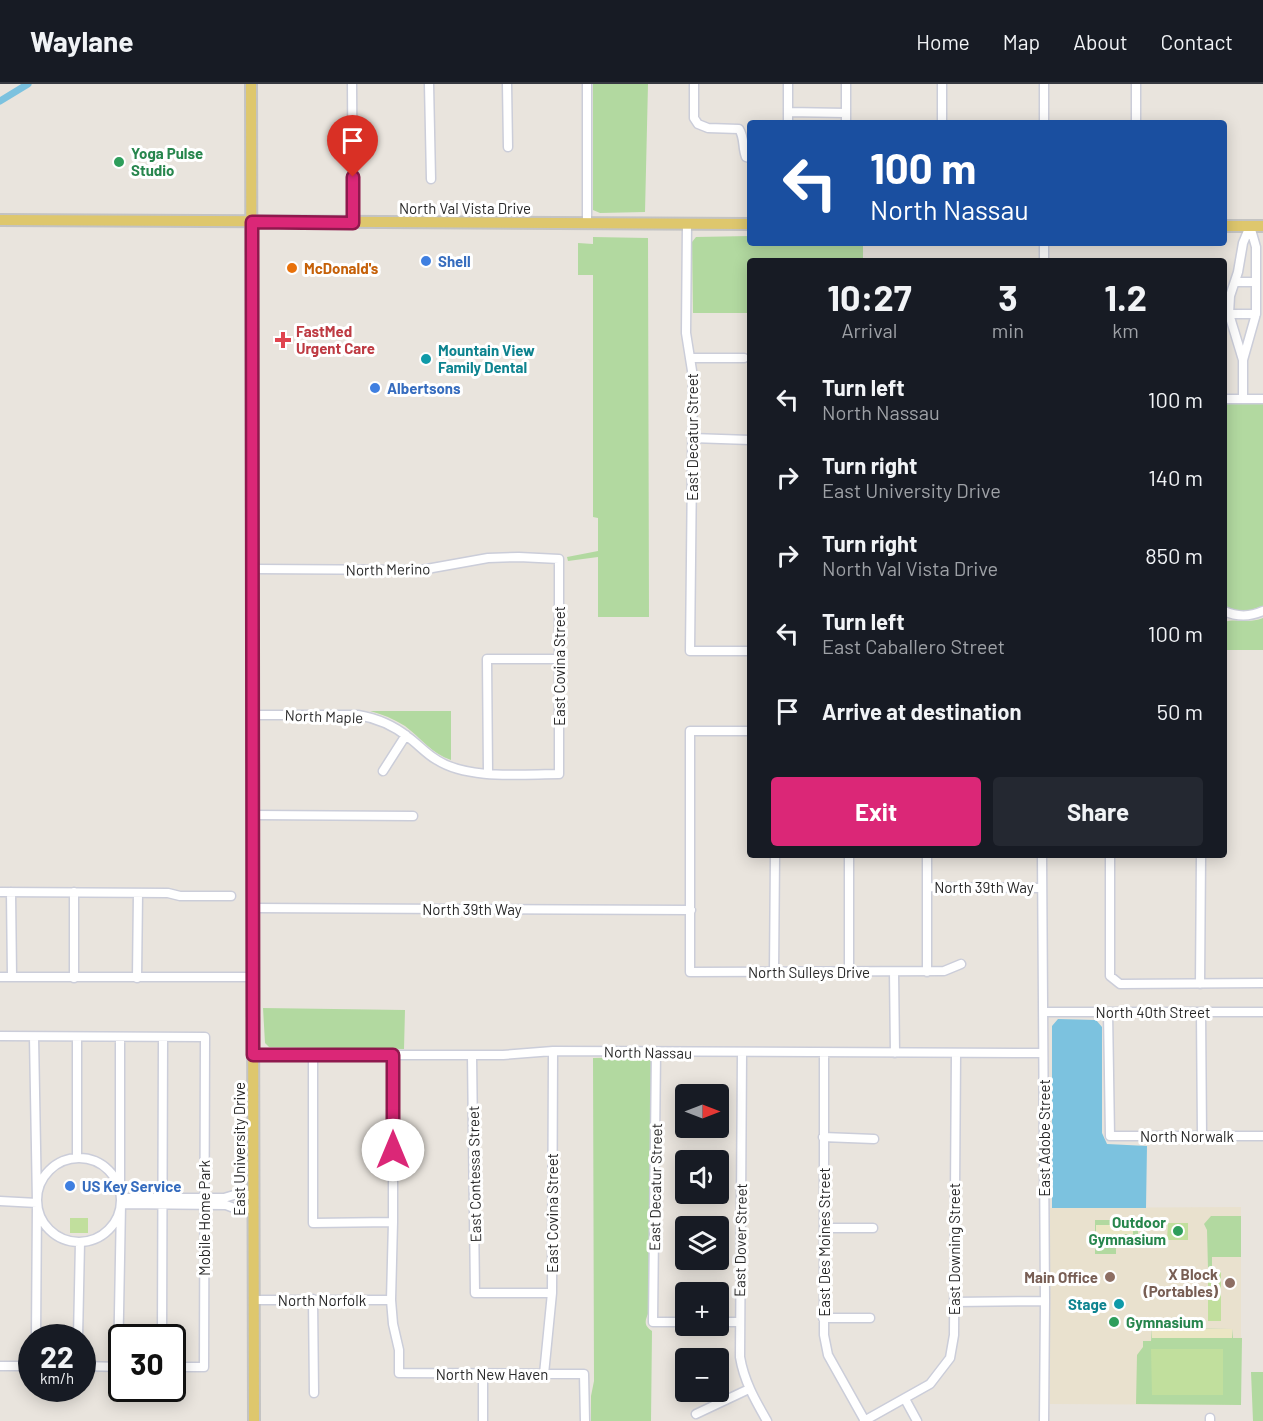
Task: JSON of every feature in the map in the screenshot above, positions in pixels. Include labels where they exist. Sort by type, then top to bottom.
[{"type":"main road","name":"East University Drive","points":[[251,84],[254,1421]]},
{"type":"main road","name":"North Val Vista Drive","points":[[0,220],[747,224]]},
{"type":"main road","points":[[1227,226],[1263,226]]},
{"type":"street","points":[[352,84],[353,223]]},
{"type":"street","points":[[429,84],[431,179]]},
{"type":"street","points":[[507,84],[507,147]]},
{"type":"street","points":[[587,84],[587,223]]},
{"type":"street","points":[[694,84],[694,118],[698,124],[708,128],[739,129],[743,135],[743,150],[747,157]]},
{"type":"street","points":[[788,84],[788,120]]},
{"type":"street","points":[[846,84],[846,120]]},
{"type":"street","points":[[942,84],[942,120]]},
{"type":"street","points":[[1044,84],[1044,120]]},
{"type":"street","points":[[1136,84],[1136,120]]},
{"type":"street","points":[[788,112],[846,113]]},
{"type":"street","name":"East Decatur Street","points":[[687,224],[686,333],[691,358],[692,438],[690,651],[747,651]]},
{"type":"street","points":[[1243,360],[1229,321],[1229,314],[1230,296],[1243,243],[1250,226]]},
{"type":"street","points":[[1243,399],[1243,360],[1256,314],[1256,247],[1250,226]]},
{"type":"street","points":[[1235,282],[1256,282]]},
{"type":"street","points":[[1229,314],[1256,314]]},
{"type":"street","points":[[691,358],[744,358]]},
{"type":"street","points":[[1227,399],[1263,399]]},
{"type":"street","points":[[692,438],[747,440]]},
{"type":"street","name":"North Merino","points":[[252,569],[421,570],[488,558],[559,559]]},
{"type":"street","name":"East Covina Street","points":[[559,559],[559,774]]},
{"type":"street","points":[[1227,612],[1242,616],[1263,611]]},
{"type":"street","points":[[488,773],[487,659],[559,659]]},
{"type":"street","name":"North Maple","points":[[252,715],[358,715],[375,718],[406,735],[437,761],[460,771],[559,774]]},
{"type":"street","points":[[691,909],[690,731],[747,731]]},
{"type":"street","points":[[383,771],[406,735]]},
{"type":"street","points":[[253,815],[413,816]]},
{"type":"street","points":[[774,972],[775,858]]},
{"type":"street","points":[[849,858],[849,972]]},
{"type":"street","points":[[927,858],[927,972]]},
{"type":"street","name":"East Adobe Street","points":[[1042,858],[1044,1421]]},
{"type":"street","points":[[1110,858],[1110,976],[1114,981],[1120,984],[1263,983]]},
{"type":"street","points":[[1200,984],[1201,858]]},
{"type":"street","name":"North 39th Way","points":[[927,887],[1042,888]]},
{"type":"street","points":[[0,892],[138,892],[168,893],[180,896],[231,896]]},
{"type":"street","points":[[11,892],[12,977]]},
{"type":"street","points":[[74,892],[74,978]]},
{"type":"street","points":[[137,978],[138,892]]},
{"type":"street","name":"North 39th Way","points":[[253,908],[691,909]]},
{"type":"street","name":"North Sulleys Drive","points":[[691,909],[690,972],[927,972],[944,971],[962,964]]},
{"type":"street","points":[[894,972],[895,1053]]},
{"type":"street","points":[[0,977],[253,977]]},
{"type":"street","name":"North 40th Street","points":[[1043,1012],[1263,1012]]},
{"type":"street","name":"North Norwalk","points":[[1108,1012],[1110,1136],[1263,1136]]},
{"type":"street","points":[[1201,1012],[1202,1136]]},
{"type":"street","points":[[0,1036],[163,1038],[162,1324]]},
{"type":"street","points":[[34,1036],[36,1324]]},
{"type":"street","points":[[77,1037],[77,1158]]},
{"type":"street","name":"Mobile Home Park","points":[[163,1038],[205,1037],[204,1366],[186,1367]]},
{"type":"street","points":[[120,1038],[120,1324]]},
{"type":"street","name":"East Covina Street","points":[[544,1374],[552,1293],[553,1051]]},
{"type":"street","name":"North Nassau","points":[[253,1055],[472,1055],[553,1051],[1043,1053]]},
{"type":"street","name":"East Decatur Street","points":[[657,1052],[653,1322],[675,1322]]},
{"type":"street","name":"East Dover Street","points":[[742,1053],[740,1357],[749,1389],[767,1421]]},
{"type":"street","name":"East Des Moines Street","points":[[824,1053],[825,1346],[864,1421]]},
{"type":"street","name":"East Downing Street","points":[[864,1421],[930,1384],[950,1358],[954,1335],[956,1053]]},
{"type":"street","points":[[313,1055],[313,1223],[393,1222]]},
{"type":"street","points":[[391,1300],[393,1055]]},
{"type":"street","name":"East Contessa Street","points":[[472,1055],[475,1293],[552,1293]]},
{"type":"street","points":[[823,1137],[873,1139]]},
{"type":"street","points":[[77,1158],[91,1160],[104,1167],[114,1178],[120,1198],[118,1216],[107,1231],[92,1240],[80,1242],[68,1241],[51,1231],[40,1216],[37,1203],[38,1190],[52,1168],[64,1161],[77,1158]]},
{"type":"street","points":[[204,1202],[234,1195],[254,1195]]},
{"type":"street","points":[[120,1198],[162,1202],[204,1202],[254,1209]]},
{"type":"street","points":[[0,1201],[37,1203]]},
{"type":"street","points":[[824,1228],[873,1228]]},
{"type":"street","points":[[78,1324],[80,1242]]},
{"type":"street","points":[[313,1299],[314,1393]]},
{"type":"street","name":"North Norfolk","points":[[254,1300],[391,1300]]},
{"type":"street","name":"North New Haven","points":[[391,1300],[393,1324],[399,1350],[399,1374],[584,1374],[585,1421]]},
{"type":"street","points":[[954,1302],[1045,1301]]},
{"type":"street","points":[[824,1318],[870,1318]]},
{"type":"street","points":[[729,1322],[739,1322]]},
{"type":"street","points":[[0,1366],[18,1366]]},
{"type":"street","points":[[483,1374],[483,1421]]},
{"type":"street","points":[[696,1414],[749,1389]]},
{"type":"street","points":[[905,1399],[917,1421]]},
{"type":"shaded area","points":[[1241,1207],[1241,1405],[1050,1404],[1050,1208]]},
{"type":"green space","points":[[593,84],[648,84],[645,212],[600,213],[593,210]]},
{"type":"green space","points":[[747,236],[747,246],[863,246],[863,258],[747,258],[747,313],[693,313],[692,242],[696,237]]},
{"type":"green space","points":[[593,237],[648,238],[649,617],[598,617],[598,557],[568,561],[567,557],[598,551],[598,518],[593,517],[593,275],[578,275],[578,243],[593,244]]},
{"type":"green space","points":[[1227,402],[1263,402],[1263,606],[1245,612],[1227,608]]},
{"type":"green space","points":[[1263,618],[1263,650],[1227,650],[1227,622],[1252,621]]},
{"type":"green space","points":[[370,711],[451,711],[451,760],[432,750],[401,723]]},
{"type":"green space","points":[[263,1008],[405,1010],[404,1049],[269,1047],[265,1043]]},
{"type":"green space","points":[[645,1057],[651,1061],[651,1304],[646,1325],[652,1331],[651,1421],[591,1421],[591,1396],[594,1381],[593,1058]]},
{"type":"green space","points":[[1211,1216],[1241,1216],[1241,1257],[1212,1257],[1212,1269],[1208,1269],[1207,1230],[1204,1224]]},
{"type":"green space","points":[[70,1218],[88,1218],[88,1233],[70,1233]]},
{"type":"green space","points":[[1095,1220],[1138,1220],[1138,1240],[1135,1234],[1127,1235],[1126,1240],[1116,1240],[1116,1254],[1095,1254]]},
{"type":"green space","name":"Outdoor Gymnasium","points":[[1168,1223],[1188,1223],[1188,1240],[1167,1240]]},
{"type":"green space","points":[[1208,1272],[1221,1272],[1221,1321],[1208,1321]]},
{"type":"green space","points":[[1152,1328],[1232,1329],[1233,1338],[1242,1338],[1241,1405],[1136,1404],[1137,1355],[1143,1347],[1143,1341],[1151,1341]]},
{"type":"green space","points":[[1151,1349],[1223,1349],[1223,1395],[1152,1395]]},
{"type":"green space","points":[[1251,1372],[1263,1372],[1263,1421],[1253,1421]]},
{"type":"sand","points":[[1096,1225],[1133,1225],[1133,1234],[1096,1234]]},
{"type":"sand","points":[[1152,1329],[1232,1329],[1232,1338],[1152,1338]]},
{"type":"water","points":[[1058,1019],[1096,1020],[1102,1027],[1102,1133],[1107,1144],[1147,1146],[1146,1208],[1052,1208],[1052,1026]]},
{"type":"waterway","points":[[0,101],[28,84]]},
{"type":"place","name":"Yoga Pulse Studio","points":[[119,162]]},
{"type":"place","name":"Shell","points":[[426,261]]},
{"type":"place","name":"McDonald's","points":[[292,268]]},
{"type":"place","name":"FastMed Urgent Care","points":[[283,340]]},
{"type":"place","name":"Mountain View Family Dental","points":[[426,359]]},
{"type":"place","name":"Albertsons","points":[[375,388]]},
{"type":"place","name":"US Key Service","points":[[70,1186]]},
{"type":"place","name":"Outdoor Gymnasium","points":[[1178,1231]]},
{"type":"place","name":"Main Office","points":[[1110,1277]]},
{"type":"place","name":"X Block (Portables)","points":[[1230,1283]]},
{"type":"place","name":"Stage","points":[[1119,1304]]},
{"type":"place","name":"Gymnasium","points":[[1114,1322]]},
{"type":"route","points":[[353,177],[353,223],[252,222],[253,1055],[393,1055],[393,1150]]}]
